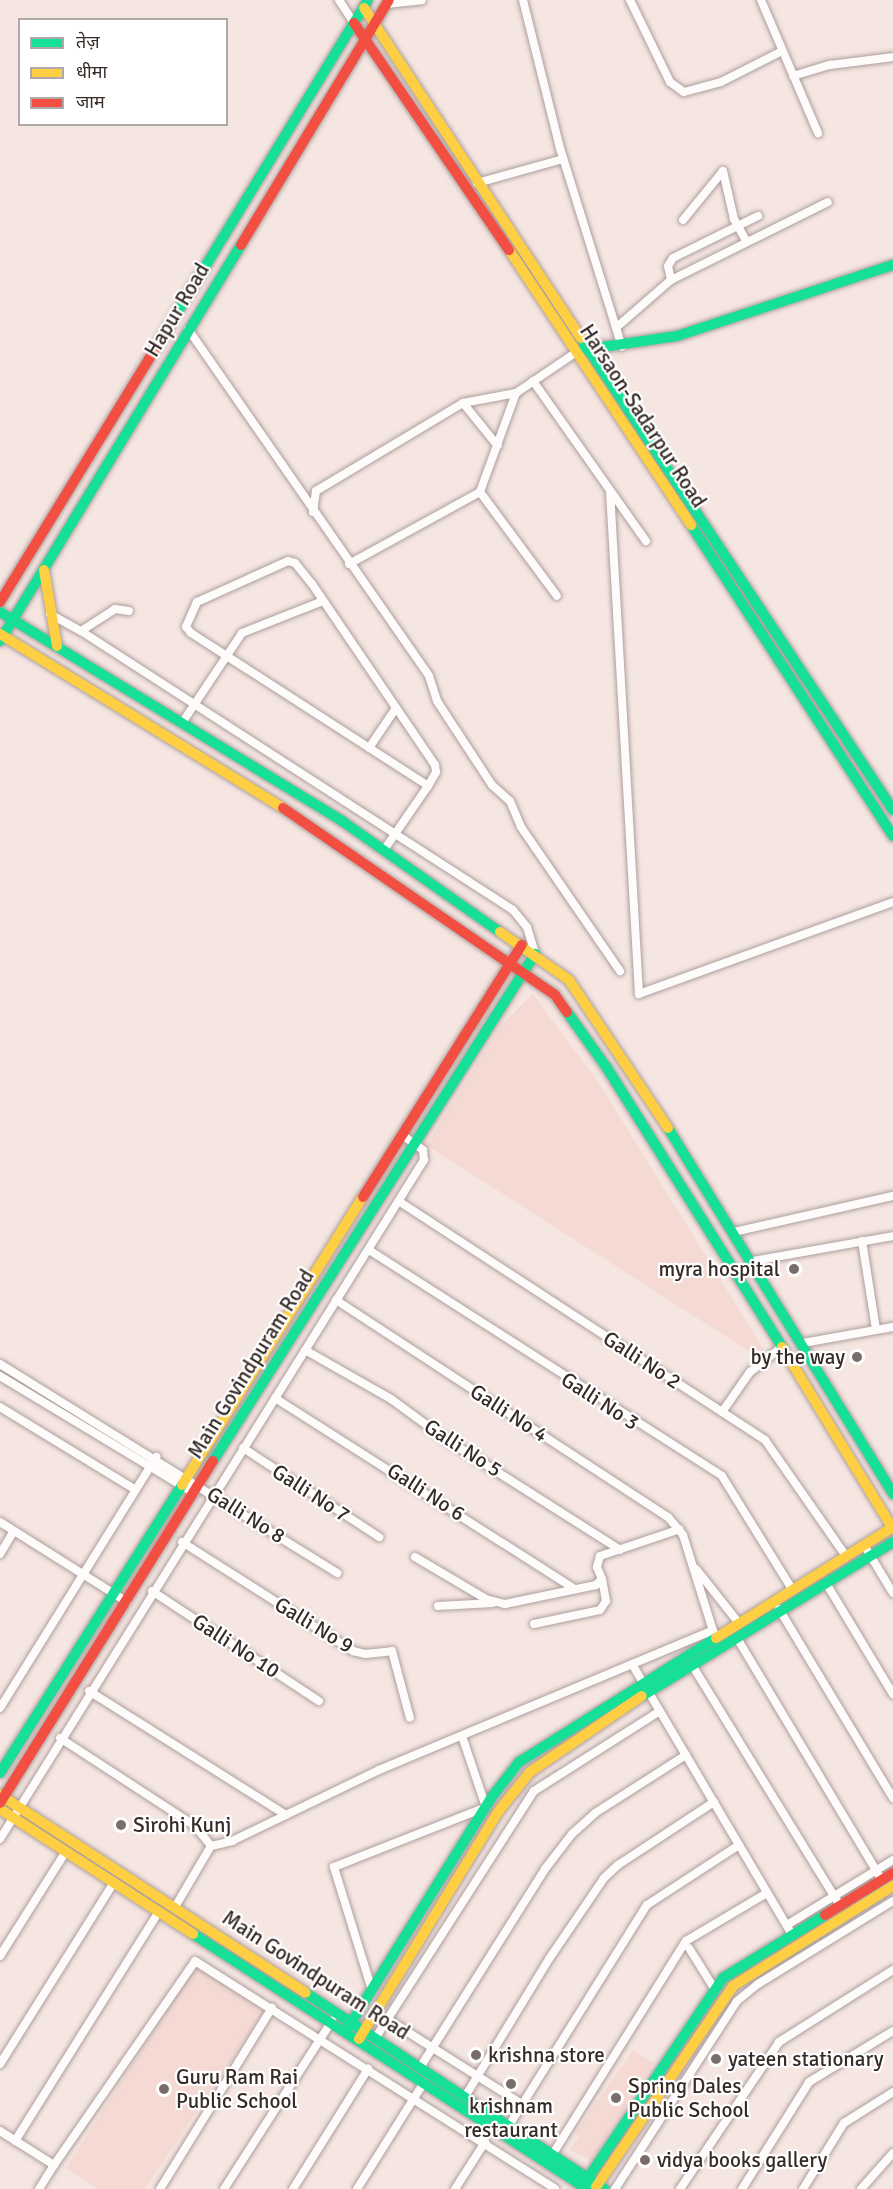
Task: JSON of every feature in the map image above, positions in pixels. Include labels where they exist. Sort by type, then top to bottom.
[{"type":"street","points":[[339,0],[354,23]]},
{"type":"street","points":[[387,2],[422,0]]},
{"type":"street","points":[[524,0],[563,159],[618,326],[622,347]]},
{"type":"street","points":[[630,0],[670,82],[684,92],[721,82],[782,51]]},
{"type":"street","points":[[761,0],[818,133]]},
{"type":"street","name":"Hapur Road","points":[[0,602],[354,23],[363,2]]},
{"type":"street","name":"Harsaon-Sadarpur Road","points":[[363,2],[374,23],[893,836]]},
{"type":"street","name":"Hapur Road","points":[[1,637],[14,620],[387,2]]},
{"type":"street","name":"Harsaon-Sadarpur Road","points":[[354,23],[582,350],[893,810]]},
{"type":"street","points":[[793,76],[830,65],[893,57]]},
{"type":"street","points":[[477,183],[563,159]]},
{"type":"street","points":[[683,220],[723,171],[738,226],[747,242]]},
{"type":"street","points":[[618,326],[670,280],[828,202]]},
{"type":"street","points":[[670,280],[668,266],[673,258],[758,216]]},
{"type":"street","points":[[313,512],[316,490],[463,403],[516,393],[582,350],[622,347],[677,336],[893,265]]},
{"type":"street","points":[[188,329],[349,564],[429,676],[434,697],[492,786],[510,801],[521,827],[620,970]]},
{"type":"street","points":[[532,381],[646,541]]},
{"type":"street","points":[[349,564],[480,492],[516,393]]},
{"type":"street","points":[[463,403],[498,446]]},
{"type":"street","points":[[610,491],[639,994],[893,902]]},
{"type":"street","points":[[480,492],[557,596]]},
{"type":"street","points":[[384,850],[428,786],[436,772],[435,765],[324,601],[295,563],[288,561],[197,602],[186,627],[428,786]]},
{"type":"street","points":[[44,570],[57,646]]},
{"type":"street","points":[[182,723],[237,638],[253,626],[324,601]]},
{"type":"street","points":[[81,631],[115,609],[129,611]]},
{"type":"street","points":[[0,612],[384,850],[535,954],[577,989],[753,1261],[893,1494]]},
{"type":"street","points":[[50,614],[81,631],[513,910],[528,927],[535,954]]},
{"type":"street","points":[[1,637],[331,838],[524,971],[555,995],[574,1019],[782,1347],[893,1528],[738,1622],[462,1736],[232,1841],[211,1846],[175,1907]]},
{"type":"street","points":[[369,748],[396,708]]},
{"type":"street","name":"Main Govindpuram Road","points":[[0,1773],[522,945]]},
{"type":"street","name":"Main Govindpuram Road","points":[[535,954],[319,1290],[197,1490],[1,1798],[66,1851],[159,1911],[362,2034],[424,2082],[585,2188]]},
{"type":"street","points":[[0,1839],[182,1542],[400,1202],[424,1160],[423,1150],[402,1135]]},
{"type":"street","points":[[734,1232],[893,1196]]},
{"type":"street","name":"Galli No 2","points":[[400,1202],[765,1440],[846,1556]]},
{"type":"street","points":[[753,1261],[893,1236]]},
{"type":"street","points":[[861,1241],[876,1329]]},
{"type":"street","name":"Galli No 3","points":[[369,1250],[722,1476],[792,1589]]},
{"type":"street","name":"Galli No 4","points":[[336,1300],[668,1517],[680,1530]]},
{"type":"street","points":[[803,1343],[893,1327]]},
{"type":"street","points":[[722,1412],[750,1372],[782,1347]]},
{"type":"street","name":"Galli No 5","points":[[305,1350],[392,1399],[447,1440],[620,1550]]},
{"type":"street","name":"Galli No 8","points":[[0,1364],[156,1457],[184,1482],[197,1490],[213,1494],[337,1573]]},
{"type":"street","points":[[0,1376],[151,1466],[184,1482]]},
{"type":"street","name":"Galli No 6","points":[[275,1398],[575,1589]]},
{"type":"street","points":[[0,1407],[136,1490]]},
{"type":"street","name":"Galli No 7","points":[[243,1448],[379,1537]]},
{"type":"street","points":[[0,1708],[156,1457]]},
{"type":"street","points":[[0,1522],[126,1602]]},
{"type":"street","points":[[534,1624],[600,1610],[606,1601],[597,1559],[680,1530],[720,1648]]},
{"type":"street","points":[[0,1554],[14,1531]]},
{"type":"street","name":"Galli No 9","points":[[182,1542],[353,1651],[365,1654],[392,1651],[410,1718]]},
{"type":"street","points":[[362,2034],[518,1785],[545,1760],[648,1692],[893,1542]]},
{"type":"street","points":[[864,1545],[893,1593]]},
{"type":"street","points":[[415,1557],[498,1603]]},
{"type":"street","points":[[693,1565],[738,1622]]},
{"type":"street","points":[[438,1606],[498,1603],[596,1585],[602,1580]]},
{"type":"street","points":[[826,1583],[893,1694]]},
{"type":"street","name":"Galli No 10","points":[[152,1591],[319,1701]]},
{"type":"street","points":[[774,1600],[893,1798]]},
{"type":"street","points":[[349,2026],[486,1807],[525,1757],[714,1633]]},
{"type":"street","points":[[737,1638],[879,1875]]},
{"type":"street","points":[[632,1664],[789,1930]]},
{"type":"street","points":[[692,1665],[837,1901]]},
{"type":"street","points":[[90,1691],[286,1815]]},
{"type":"street","points":[[376,2037],[534,1791],[660,1712]]},
{"type":"street","points":[[462,1736],[486,1807]]},
{"type":"street","points":[[60,1738],[195,1826],[211,1846]]},
{"type":"street","points":[[421,2066],[545,1869],[572,1834],[595,1813],[686,1755]]},
{"type":"street","points":[[466,2095],[549,1959],[604,1878],[618,1865],[714,1803]]},
{"type":"street","points":[[372,1990],[334,1867],[486,1807]]},
{"type":"street","name":"Main Govindpuram Road","points":[[0,1809],[17,1812],[175,1907],[335,2017]]},
{"type":"street","points":[[510,2124],[647,1905],[739,1845]]},
{"type":"street","points":[[0,1956],[66,1851]]},
{"type":"street","points":[[585,2188],[589,2176],[714,1988],[789,1930],[879,1875],[893,1860]]},
{"type":"street","points":[[879,1875],[893,1873]]},
{"type":"street","points":[[0,2064],[114,1882]]},
{"type":"street","points":[[600,2187],[729,1991],[893,1886]]},
{"type":"street","points":[[554,2152],[686,1941],[767,1893]]},
{"type":"street","points":[[615,2189],[738,2001],[758,1984],[893,1901]]},
{"type":"street","points":[[15,2141],[159,1911]]},
{"type":"street","points":[[689,1948],[714,1988]]},
{"type":"street","points":[[39,2189],[192,1962],[198,1962],[272,2008],[413,2099],[485,2142],[555,2189]]},
{"type":"street","points":[[680,2189],[779,2042],[893,1970]]},
{"type":"street","points":[[160,2189],[272,2008]]},
{"type":"street","points":[[225,2189],[335,2017]]},
{"type":"street","points":[[387,2019],[522,2104]]},
{"type":"street","points":[[742,2189],[809,2082],[893,2031]]},
{"type":"street","name":"Main Govindpuram Road","points":[[362,2034],[376,2037],[554,2152],[589,2176],[600,2187]]},
{"type":"street","points":[[293,2189],[368,2069]]},
{"type":"street","points":[[357,2189],[424,2082]]},
{"type":"street","points":[[803,2189],[844,2123],[893,2092]]},
{"type":"street","points":[[0,2132],[54,2165]]},
{"type":"street","points":[[455,2189],[485,2142]]},
{"type":"street","points":[[861,2189],[893,2153]]},
{"type":"shaded area","points":[[533,994],[597,1080],[764,1350],[755,1355],[426,1145],[501,1025]]},
{"type":"shaded area","name":"Guru Ram Rai Public School","points":[[195,1966],[265,2010],[145,2189],[98,2189],[66,2168]]},
{"type":"shaded area","name":"Spring Dales Public School","points":[[633,2050],[654,2063],[592,2160],[569,2150],[579,2136],[575,2133]]},
{"type":"traffic: fast","points":[[164,334],[368,0]]},
{"type":"traffic: fast","points":[[0,641],[241,245]]},
{"type":"traffic: fast","points":[[582,350],[677,336],[893,265]]},
{"type":"traffic: fast","points":[[581,338],[893,810]]},
{"type":"traffic: fast","points":[[691,525],[893,836]]},
{"type":"traffic: fast","points":[[0,612],[342,821],[500,932]]},
{"type":"traffic: fast","points":[[213,1461],[535,954]]},
{"type":"traffic: fast","points":[[567,1012],[607,1068],[782,1347]]},
{"type":"traffic: fast","points":[[668,1128],[893,1494]]},
{"type":"traffic: fast","points":[[0,1773],[182,1485]]},
{"type":"traffic: fast","points":[[642,1696],[893,1542]]},
{"type":"traffic: fast","points":[[346,2031],[491,1798],[519,1762],[716,1638]]},
{"type":"traffic: fast","points":[[586,2181],[723,1978],[825,1915]]},
{"type":"traffic: fast","points":[[193,1934],[587,2189]]},
{"type":"traffic: fast","points":[[306,1993],[604,2189]]},
{"type":"traffic: slow","points":[[364,8],[581,338]]},
{"type":"traffic: slow","points":[[509,250],[691,525]]},
{"type":"traffic: slow","points":[[44,570],[57,646]]},
{"type":"traffic: slow","points":[[0,634],[283,808]]},
{"type":"traffic: slow","points":[[500,932],[569,980],[668,1128]]},
{"type":"traffic: slow","points":[[182,1485],[363,1197]]},
{"type":"traffic: slow","points":[[782,1347],[893,1529]]},
{"type":"traffic: slow","points":[[716,1638],[893,1527]]},
{"type":"traffic: slow","points":[[359,2039],[498,1812],[530,1772],[642,1696]]},
{"type":"traffic: slow","points":[[0,1795],[306,1993]]},
{"type":"traffic: slow","points":[[0,1809],[193,1934]]},
{"type":"traffic: slow","points":[[596,2187],[733,1986],[893,1886]]},
{"type":"traffic: jam","points":[[241,245],[389,0]]},
{"type":"traffic: jam","points":[[354,23],[509,250]]},
{"type":"traffic: jam","points":[[0,602],[164,334]]},
{"type":"traffic: jam","points":[[283,808],[555,995],[567,1012]]},
{"type":"traffic: jam","points":[[363,1197],[522,945]]},
{"type":"traffic: jam","points":[[0,1803],[213,1461]]},
{"type":"traffic: jam","points":[[825,1915],[893,1873]]},
{"type":"place","name":"myra hospital","points":[[794,1269]]},
{"type":"place","name":"by the way","points":[[857,1357]]},
{"type":"place","name":"Sirohi Kunj","points":[[121,1825]]},
{"type":"place","name":"krishna store","points":[[476,2055]]},
{"type":"place","name":"yateen stationary","points":[[716,2059]]},
{"type":"place","name":"krishnam restaurant","points":[[511,2084]]},
{"type":"place","name":"Guru Ram Rai Public School","points":[[164,2089]]},
{"type":"place","name":"Spring Dales Public School","points":[[616,2098]]},
{"type":"place","name":"vidya books gallery","points":[[645,2160]]}]
